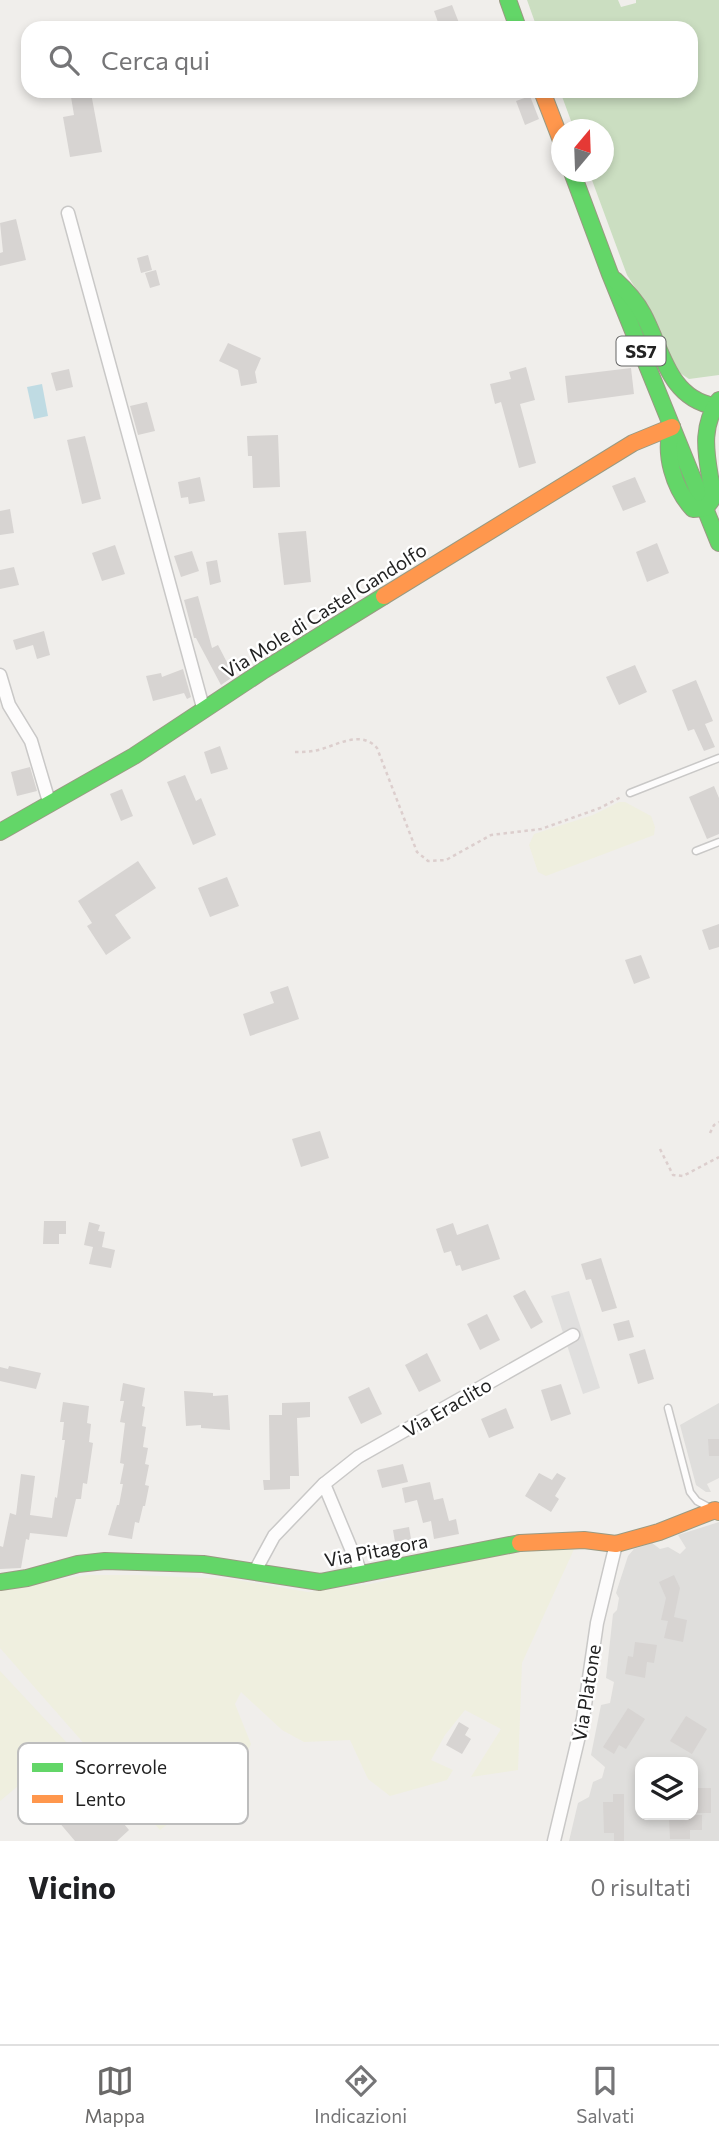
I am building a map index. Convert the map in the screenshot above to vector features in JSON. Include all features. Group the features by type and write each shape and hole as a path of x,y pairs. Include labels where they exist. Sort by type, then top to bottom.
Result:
{"street":[{"path":"508,0 516,21"},
{"path":"545,98 553,119"},
{"name":"SS7","path":"576,182 719,543"},
{"path":"68,213 204,711"},
{"path":"610,274 643,312 681,390 697,404 716,403 705,428 704,439 713,497 705,508"},
{"name":"Via Mole di Castel Gandolfo","path":"0,832 50,805 204,711 264,670 633,443 672,427"},
{"path":"0,675 9,705 31,741 50,805"},
{"name":"Via Eraclito","path":"255,1571 274,1536 324,1484 358,1457 573,1335"},
{"path":"324,1484 362,1575"},
{"name":"Via Pitagora","path":"0,1582 36,1577 87,1562 201,1565 311,1581 362,1575 522,1543 584,1540 616,1544 659,1532 718,1509"},
{"name":"Via Platone","path":"554,1841 583,1719 597,1623 616,1544"}],"lane":[{"path":"630,793 719,758"},
{"path":"696,851 719,842"},
{"path":"668,1408 690,1492 697,1500 718,1509"}],"path":[{"path":"295,752 313,751 358,738 372,742 377,748 417,852 422,858 435,862 446,860 491,835 541,829 600,808 630,793"},
{"path":"710,1133 719,1122"},
{"path":"660,1149 673,1175 683,1176 719,1157"}],"shaded area":[{"path":"569,1291 600,1388 583,1394 551,1296"},
{"path":"719,1403 719,1478 707,1484 711,1492 706,1492 696,1485 680,1425"},
{"path":"719,1522 719,1841 569,1841 578,1803 589,1797 593,1782 602,1778 605,1767 591,1755 601,1705 610,1703 614,1682 606,1678 613,1614 617,1610 619,1598 616,1593 628,1556 634,1549 652,1543 660,1549 668,1547 680,1554 686,1548 678,1535"}],"green space":[{"path":"527,0 618,0 621,7 636,3 636,0 719,0 719,375 689,379 677,371 654,317 627,275 593,182 614,182 614,119 570,119 563,98 698,98 698,21 534,21"},
{"path":"619,802 625,802 651,816 655,827 654,835 546,876 538,872 529,845 534,834 593,815"},
{"path":"548,1544 576,1545 522,1663 518,1770 471,1777 501,1729 465,1710 445,1735 431,1760 453,1770 447,1780 390,1796 368,1779 350,1740 304,1742 282,1730 241,1692 235,1704 251,1744 248,1750 248,1743 84,1743 0,1648 0,1589 87,1575 231,1579 308,1592 370,1584"},
{"path":"0,1671 67,1743 18,1743 18,1786 0,1801"},
{"path":"155,1824 168,1824 160,1830"}],"water":[{"path":"42,384 48,416 34,419 27,387"}],"building":[{"path":"452,5 458,21 438,21 434,11"},
{"path":"71,98 92,98 102,152 70,157 63,117 74,115"},
{"path":"531,98 539,119 525,125 516,101"},
{"path":"16,219 26,260 0,266 0,253 3,252 0,223"},
{"path":"148,255 152,270 141,273 137,258"},
{"path":"156,270 160,285 150,288 145,273"},
{"path":"228,343 261,358 255,372 257,383 241,386 238,370 219,361"},
{"path":"526,367 535,400 520,404 536,463 519,468 501,402 495,404 490,384 511,379 509,372"},
{"path":"631,368 634,394 568,403 565,376"},
{"path":"69,369 73,387 56,391 51,373"},
{"path":"147,402 155,431 138,435 130,406"},
{"path":"278,435 280,487 253,488 252,456 248,456 247,436"},
{"path":"85,436 101,499 82,504 67,440"},
{"path":"200,477 205,501 189,504 188,497 181,498 178,482"},
{"path":"635,477 646,502 623,511 612,486"},
{"path":"10,509 14,533 0,535 0,511"},
{"path":"306,531 311,582 284,585 278,533"},
{"path":"657,543 669,573 647,582 636,552"},
{"path":"115,545 125,574 102,581 92,553"},
{"path":"192,551 199,571 181,577 174,556"},
{"path":"217,560 221,582 210,585 206,562"},
{"path":"14,567 19,585 0,589 0,570"},
{"path":"198,596 212,648 218,645 234,676 221,685 194,638 184,600"},
{"path":"44,631 50,655 37,659 33,645 16,650 13,640"},
{"path":"635,665 647,692 619,705 606,677"},
{"path":"183,669 191,697 187,699 184,693 153,701 146,676 161,673 162,677"},
{"path":"696,680 713,721 705,724 715,747 704,751 694,729 688,731 672,690"},
{"path":"220,746 228,769 211,774 204,752"},
{"path":"30,767 37,791 17,796 11,772"},
{"path":"185,775 196,801 201,798 216,835 193,845 167,782"},
{"path":"714,786 719,798 719,834 707,839 689,797"},
{"path":"122,789 133,816 121,821 110,794"},
{"path":"138,861 156,888 115,915 131,938 106,955 87,926 92,923 78,901"},
{"path":"227,877 239,906 210,917 198,888"},
{"path":"719,924 719,947 709,950 702,930"},
{"path":"641,955 650,978 634,984 625,960"},
{"path":"288,986 299,1019 250,1036 243,1014 274,1003 270,992"},
{"path":"320,1131 329,1158 301,1167 292,1139"},
{"path":"44,1221 66,1221 66,1234 59,1234 59,1244 43,1244"},
{"path":"89,1222 100,1225 98,1231 105,1232 102,1247 115,1250 111,1268 89,1264 93,1247 84,1245"},
{"path":"453,1223 457,1235 488,1224 500,1259 462,1271 460,1265 456,1266 451,1251 444,1253 436,1229"},
{"path":"601,1258 617,1308 602,1312 591,1279 586,1280 581,1264"},
{"path":"525,1290 543,1322 531,1329 513,1296"},
{"path":"487,1314 500,1340 480,1350 467,1324"},
{"path":"629,1320 634,1337 618,1341 613,1324"},
{"path":"645,1349 654,1379 638,1384 629,1354"},
{"path":"427,1353 441,1381 419,1392 405,1365"},
{"path":"9,1366 41,1373 36,1389 0,1381 0,1367 8,1369"},
{"path":"123,1383 145,1388 142,1426 146,1427 143,1447 148,1448 145,1464 149,1465 145,1485 149,1486 139,1523 135,1522 132,1539 108,1535 123,1484 120,1484 124,1464 120,1463 125,1423 120,1422 124,1401 120,1401"},
{"path":"561,1384 571,1414 551,1421 541,1390"},
{"path":"369,1387 382,1414 361,1424 348,1397"},
{"path":"184,1391 213,1393 213,1396 228,1395 230,1430 201,1428 201,1425 186,1426"},
{"path":"63,1402 89,1406 89,1442 93,1443 87,1484 83,1483 81,1499 76,1499 67,1537 30,1533 29,1540 26,1539 21,1568 0,1569 0,1546 3,1547 10,1513 16,1515 21,1474 35,1476 30,1515 52,1518 65,1440 62,1440 64,1422 60,1422"},
{"path":"310,1402 310,1417 297,1418 299,1476 290,1476 290,1489 264,1490 263,1480 270,1480 269,1415 282,1415 282,1403"},
{"path":"506,1408 514,1428 489,1438 481,1419"},
{"path":"708,1439 719,1439 719,1456 709,1456"},
{"path":"403,1464 408,1482 382,1488 377,1470"},
{"path":"539,1473 552,1480 557,1473 566,1478 555,1496 559,1499 551,1512 525,1496"},
{"path":"430,1482 434,1500 443,1498 449,1521 456,1519 459,1534 434,1539 431,1521 423,1523 417,1500 405,1503 402,1488"},
{"path":"409,1527 412,1545 396,1548 393,1530"},
{"path":"674,1575 680,1588 674,1617 687,1620 683,1642 664,1638 668,1621 661,1620 666,1598 659,1582"},
{"path":"635,1642 657,1645 654,1663 647,1662 645,1678 625,1674 628,1656 633,1657"},
{"path":"628,1708 645,1719 626,1749 619,1745 614,1754 603,1747"},
{"path":"686,1716 707,1729 692,1754 670,1741"},
{"path":"459,1722 469,1728 465,1735 471,1739 462,1754 446,1745"},
{"path":"698,1788 711,1788 711,1813 698,1813"},
{"path":"613,1794 624,1794 624,1841 614,1841 614,1833 604,1833 603,1802 613,1802"},
{"path":"698,1815 702,1815 702,1830 690,1830 690,1839 670,1839 669,1820 698,1820"},
{"path":"61,1824 124,1824 129,1830 117,1841 75,1841"}],"traffic: fast":[{"path":"508,0 516,21"},
{"path":"576,182 719,543"},
{"path":"615,280 640,309 676,383 699,401 714,406"},
{"path":"672,427 670,459 680,491 693,509 705,508 713,494 707,456 707,428 719,400"},
{"path":"0,832 134,756 264,670 384,596"},
{"path":"0,1582 27,1578 78,1564 105,1561 203,1564 320,1582 520,1543"}],"traffic: slow":[{"path":"545,98 553,119"},
{"path":"384,596 633,443 672,427"},
{"path":"520,1543 584,1540 616,1544 659,1532 715,1510 719,1512"}]}
